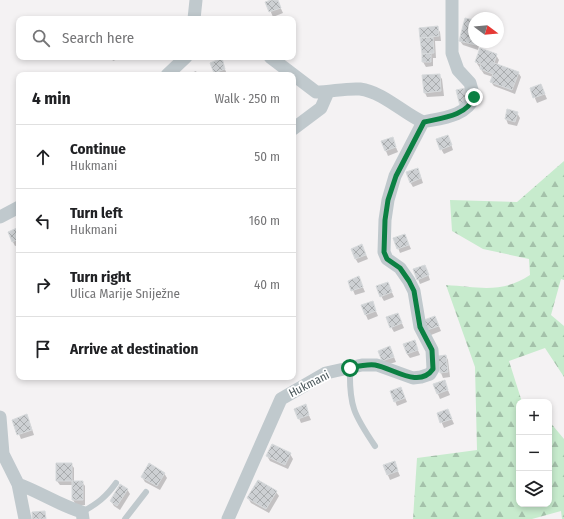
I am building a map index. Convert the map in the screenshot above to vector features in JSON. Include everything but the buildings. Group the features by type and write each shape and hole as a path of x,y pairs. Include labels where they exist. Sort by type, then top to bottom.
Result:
{"street":[{"path":"194,16 196,0"},
{"path":"296,77 316,92 360,89 374,93 424,122 461,112 472,103 474,97 470,83 458,70 452,52 452,0"},
{"path":"170,72 183,60"},
{"path":"274,60 289,72"},
{"path":"296,127 320,108 328,92"},
{"name":"Hukmani","path":"228,519 281,399 326,373 370,364 377,365 413,378 430,374 433,369 432,350 420,327 414,291 404,275 387,259 384,252 385,220 388,200 396,176 424,122"},
{"path":"0,217 16,209"},
{"path":"0,417 1,454 18,484 25,519"},
{"path":"18,484 33,489 82,516"}],"lane":[{"path":"350,368 351,404 355,415 375,446"},
{"path":"82,516 106,496 116,483"},
{"path":"125,519 146,492"}],"green space":[{"path":"564,161 564,280 561,279 551,315 564,326 564,377 545,348 509,361 521,399 516,399 516,507 552,507 552,425 564,439 564,519 562,519 561,511 532,519 413,519 417,458 477,450 475,367 446,285 479,288 499,287 509,285 530,275 529,259 483,249 452,231 450,200 517,202"}],"route":[{"path":"350,368 370,364 377,365 413,378 430,374 433,369 432,350 420,327 414,291 400,268 391,263 387,259 384,252 385,220 388,200 408,148 424,122 461,112 472,103 474,97"}]}
